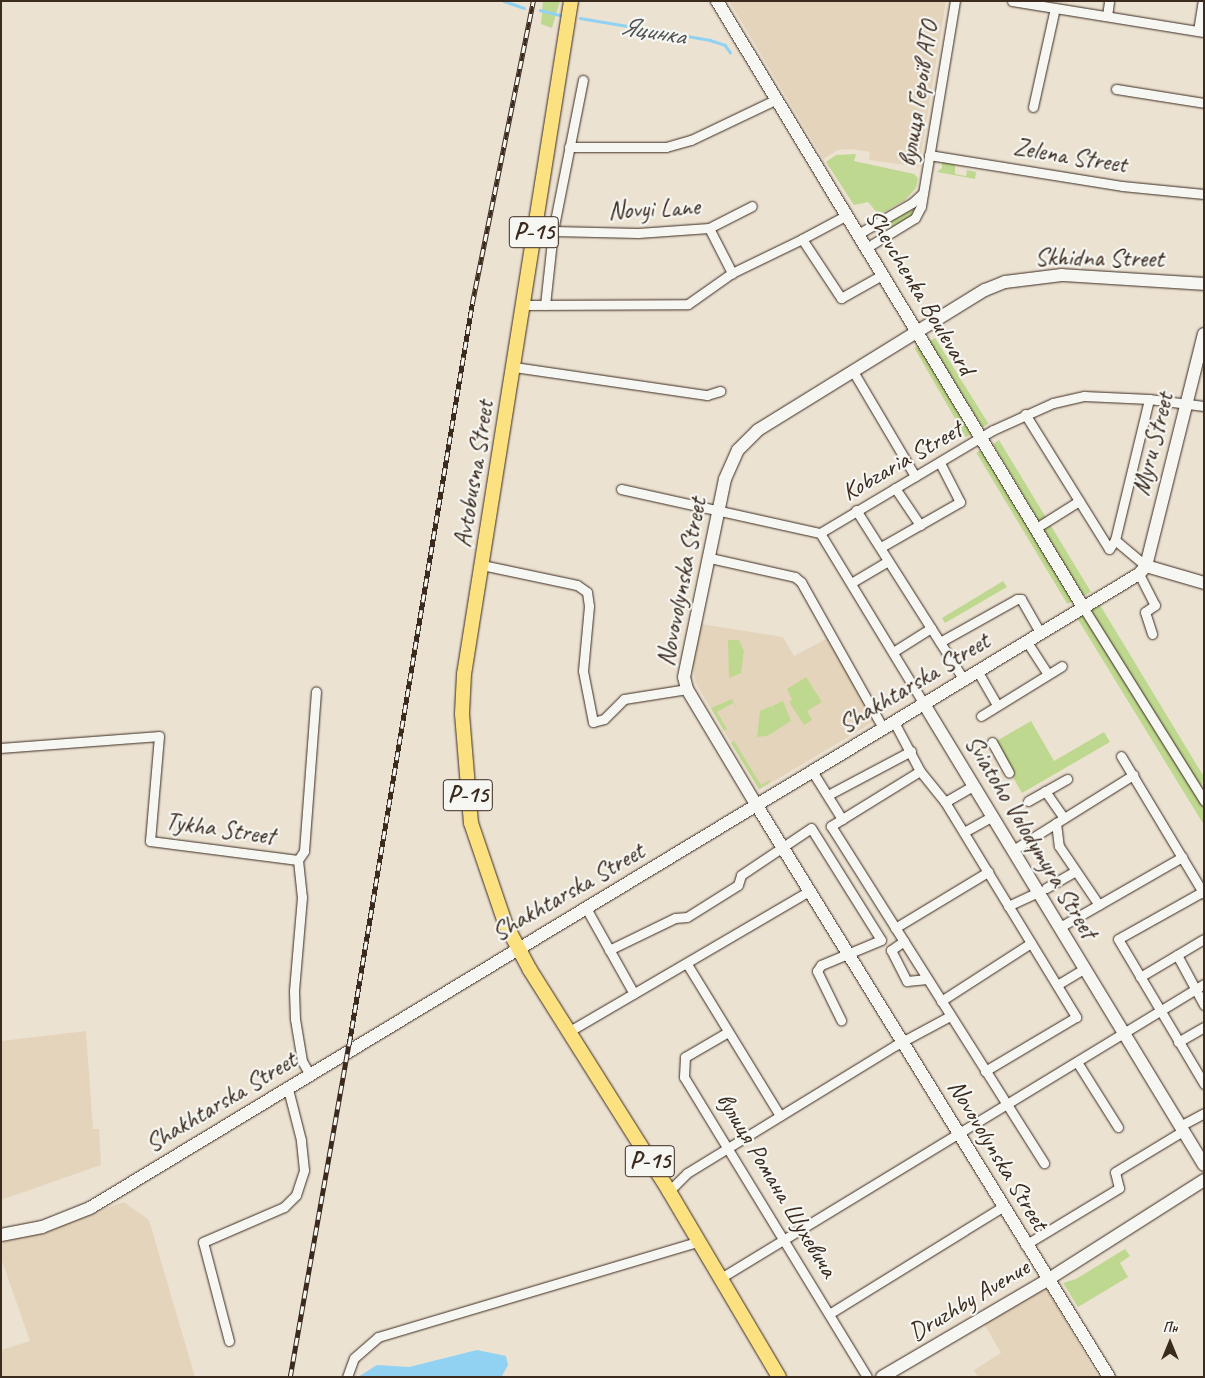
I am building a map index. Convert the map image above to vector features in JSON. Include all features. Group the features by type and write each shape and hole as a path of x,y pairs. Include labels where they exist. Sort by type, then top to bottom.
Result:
{"main road":[{"name":"Avtobusna Street","path":"517,947 485,870 471,823 465,774 464,674 571,1"},
{"name":"Р-15","path":"517,947 568,1032 669,1191 697,1242 779,1377"}],"street":[{"name":"Shevchenka Boulevard","path":"717,1 777,99 844,216 858,234 1083,607"},
{"name":"вулиця Героїв АТО","path":"866,248 915,218 923,193 955,1"},
{"path":"1012,1 1201,31 1203,1"},
{"path":"1107,16 1109,1"},
{"path":"1033,107 1055,8"},
{"path":"545,306 553,231 583,80"},
{"path":"1116,89 1204,104"},
{"path":"569,147 666,147 691,140 777,99"},
{"name":"Zelena Street","path":"929,155 1122,186 1204,194"},
{"name":"вулиця Героїв АТО","path":"858,234 912,203 923,193"},
{"name":"Novyi Lane","path":"553,231 638,233 709,228 752,206"},
{"path":"524,305 688,304 732,273 844,216"},
{"path":"709,228 732,273"},
{"path":"802,238 841,298 882,276"},
{"name":"Skhidna Street","path":"918,333 985,290 1006,282 1062,275 1204,284"},
{"name":"Novovolynska Street","path":"918,333 758,430 738,450 724,479 710,558 685,660 684,677 688,689 757,806 904,1040 1025,1245 1049,1279 1109,1377"},
{"name":"Myru Street","path":"1143,570 1204,334"},
{"path":"514,367 707,394 720,392"},
{"path":"854,373 915,476"},
{"name":"Kobzaria Street","path":"820,533 981,437 1025,414 1084,396 1149,399 1204,406"},
{"path":"1025,414 1109,549 1115,540 1149,399"},
{"path":"881,547 960,502 940,463"},
{"path":"895,488 920,525"},
{"path":"621,489 820,533"},
{"path":"1036,528 1079,501"},
{"path":"856,510 964,680"},
{"name":"Sviatoho Volodymyra Street","path":"820,533 1013,850 1042,890 1060,927 1204,1165"},
{"path":"1115,540 1143,570 1155,606 1145,612 1152,634"},
{"path":"710,558 795,577 801,582 888,725 912,751 920,771 945,802 964,832 1076,1017 985,1071"},
{"path":"852,584 888,562"},
{"path":"482,565 577,585 587,592 589,606 584,671 593,722 604,719 624,699 688,689"},
{"path":"1143,570 1204,583"},
{"name":"Shakhtarska Street","path":"1,1235 42,1227 90,1208 517,947 757,806 1143,570"},
{"path":"940,642 1017,599 1021,599 1041,634"},
{"path":"1083,607 1202,796"},
{"path":"893,652 931,628"},
{"path":"1027,642 1048,674"},
{"path":"981,716 997,704 1062,666"},
{"path":"978,672 997,704"},
{"path":"298,860 304,851 316,691"},
{"name":"Tykha Street","path":"1,748 159,736 150,841 298,860 302,897 294,990 295,1019 302,1061 310,1075"},
{"path":"992,742 1009,773"},
{"path":"828,795 912,751"},
{"path":"1121,756 1203,893 1118,938 1159,1012 1204,1084"},
{"path":"812,771 842,819"},
{"path":"920,771 831,826 1044,1163"},
{"path":"1013,850 1133,776"},
{"path":"1028,802 1067,778"},
{"path":"945,802 974,784"},
{"path":"1045,791 1060,821 1060,846 1100,905"},
{"path":"964,832 993,816"},
{"path":"610,950 675,918 687,917 738,885 740,874 811,828 881,940 851,955 821,965 816,971 841,1020"},
{"path":"1060,927 1182,857"},
{"path":"1008,906 1076,871"},
{"path":"895,928 988,872"},
{"path":"568,1032 809,891"},
{"path":"586,908 634,994"},
{"path":"1140,977 1204,939"},
{"path":"904,941 891,950 907,981 927,979"},
{"path":"941,1001 1031,942"},
{"path":"1177,955 1204,1005"},
{"path":"687,964 780,1116"},
{"path":"1057,985 1085,968"},
{"path":"719,1279 1204,984"},
{"path":"669,1191 687,1173 904,1040 950,1016"},
{"path":"1178,1042 1204,1027"},
{"name":"вулиця Романа Шухевича","path":"728,1032 685,1057 684,1077 867,1377"},
{"path":"1077,1062 1118,1127"},
{"path":"229,1341 202,1242 284,1207 296,1195 304,1170 301,1140 288,1088"},
{"path":"1025,1245 1119,1188 1115,1172 1204,1113"},
{"name":"Druzhby Avenue","path":"882,1377 1049,1279 1204,1180"},
{"path":"829,1314 1002,1207"},
{"path":"347,1377 354,1358 378,1337 697,1242"}],"shaded area":[{"path":"729,1 946,1 919,167 869,160 870,152 851,149 838,150 823,159"},
{"path":"701,624 783,637 794,656 828,638 875,721 759,790 695,682 692,658"},
{"path":"86,1031 93,1129 99,1129 101,1165 1,1200 1,1041"},
{"path":"124,1202 149,1220 195,1377 1,1377 1,1350 30,1341 1,1258 1,1243"},
{"path":"1046,1287 1098,1377 978,1377 974,1370 1001,1353 984,1324"}],"green space":[{"path":"543,1 560,1 552,28 541,24"},
{"path":"856,154 854,161 914,174 918,178 916,188 905,200 879,215 868,202 854,205 826,162 836,155"},
{"path":"942,162 955,163 955,174 966,176 967,170 976,172 975,179 937,172 942,168"},
{"path":"913,209 915,215 890,231 886,223"},
{"path":"935,338 989,424 983,427 929,342"},
{"path":"923,343 974,432 966,437 914,348"},
{"path":"999,440 1091,592 1083,596 993,444"},
{"path":"984,448 1075,600 1067,604 976,453"},
{"path":"1003,581 1007,587 945,623 942,618"},
{"path":"1100,605 1204,777 1201,787 1089,611"},
{"path":"1085,613 1204,805 1204,825 1077,618"},
{"path":"728,640 739,640 744,651 741,673 729,678"},
{"path":"806,677 822,702 807,711 812,720 804,725 789,702 792,700 787,689"},
{"path":"732,699 739,714 733,703 717,712 727,729 724,731 711,708"},
{"path":"783,701 791,721 767,736 757,737 760,711 771,706 775,713 772,706"},
{"path":"1031,721 1054,761 1104,732 1110,742 1022,793 993,743"},
{"path":"734,741 761,785 770,780 770,782 759,789 731,743"},
{"path":"1125,1249 1130,1256 1120,1263 1128,1277 1078,1307 1063,1283 1076,1279"}],"water":[{"path":"477,1350 506,1356 508,1365 502,1376 358,1377 377,1365 409,1367"}],"waterway":[{"path":"504,1 524,8"},
{"name":"Яцинка","path":"540,10 560,15"},
{"name":"Яцинка","path":"580,18 710,40 725,45 730,52"}],"railway":[{"path":"290,1377 349,1044 472,304 533,1"}]}
